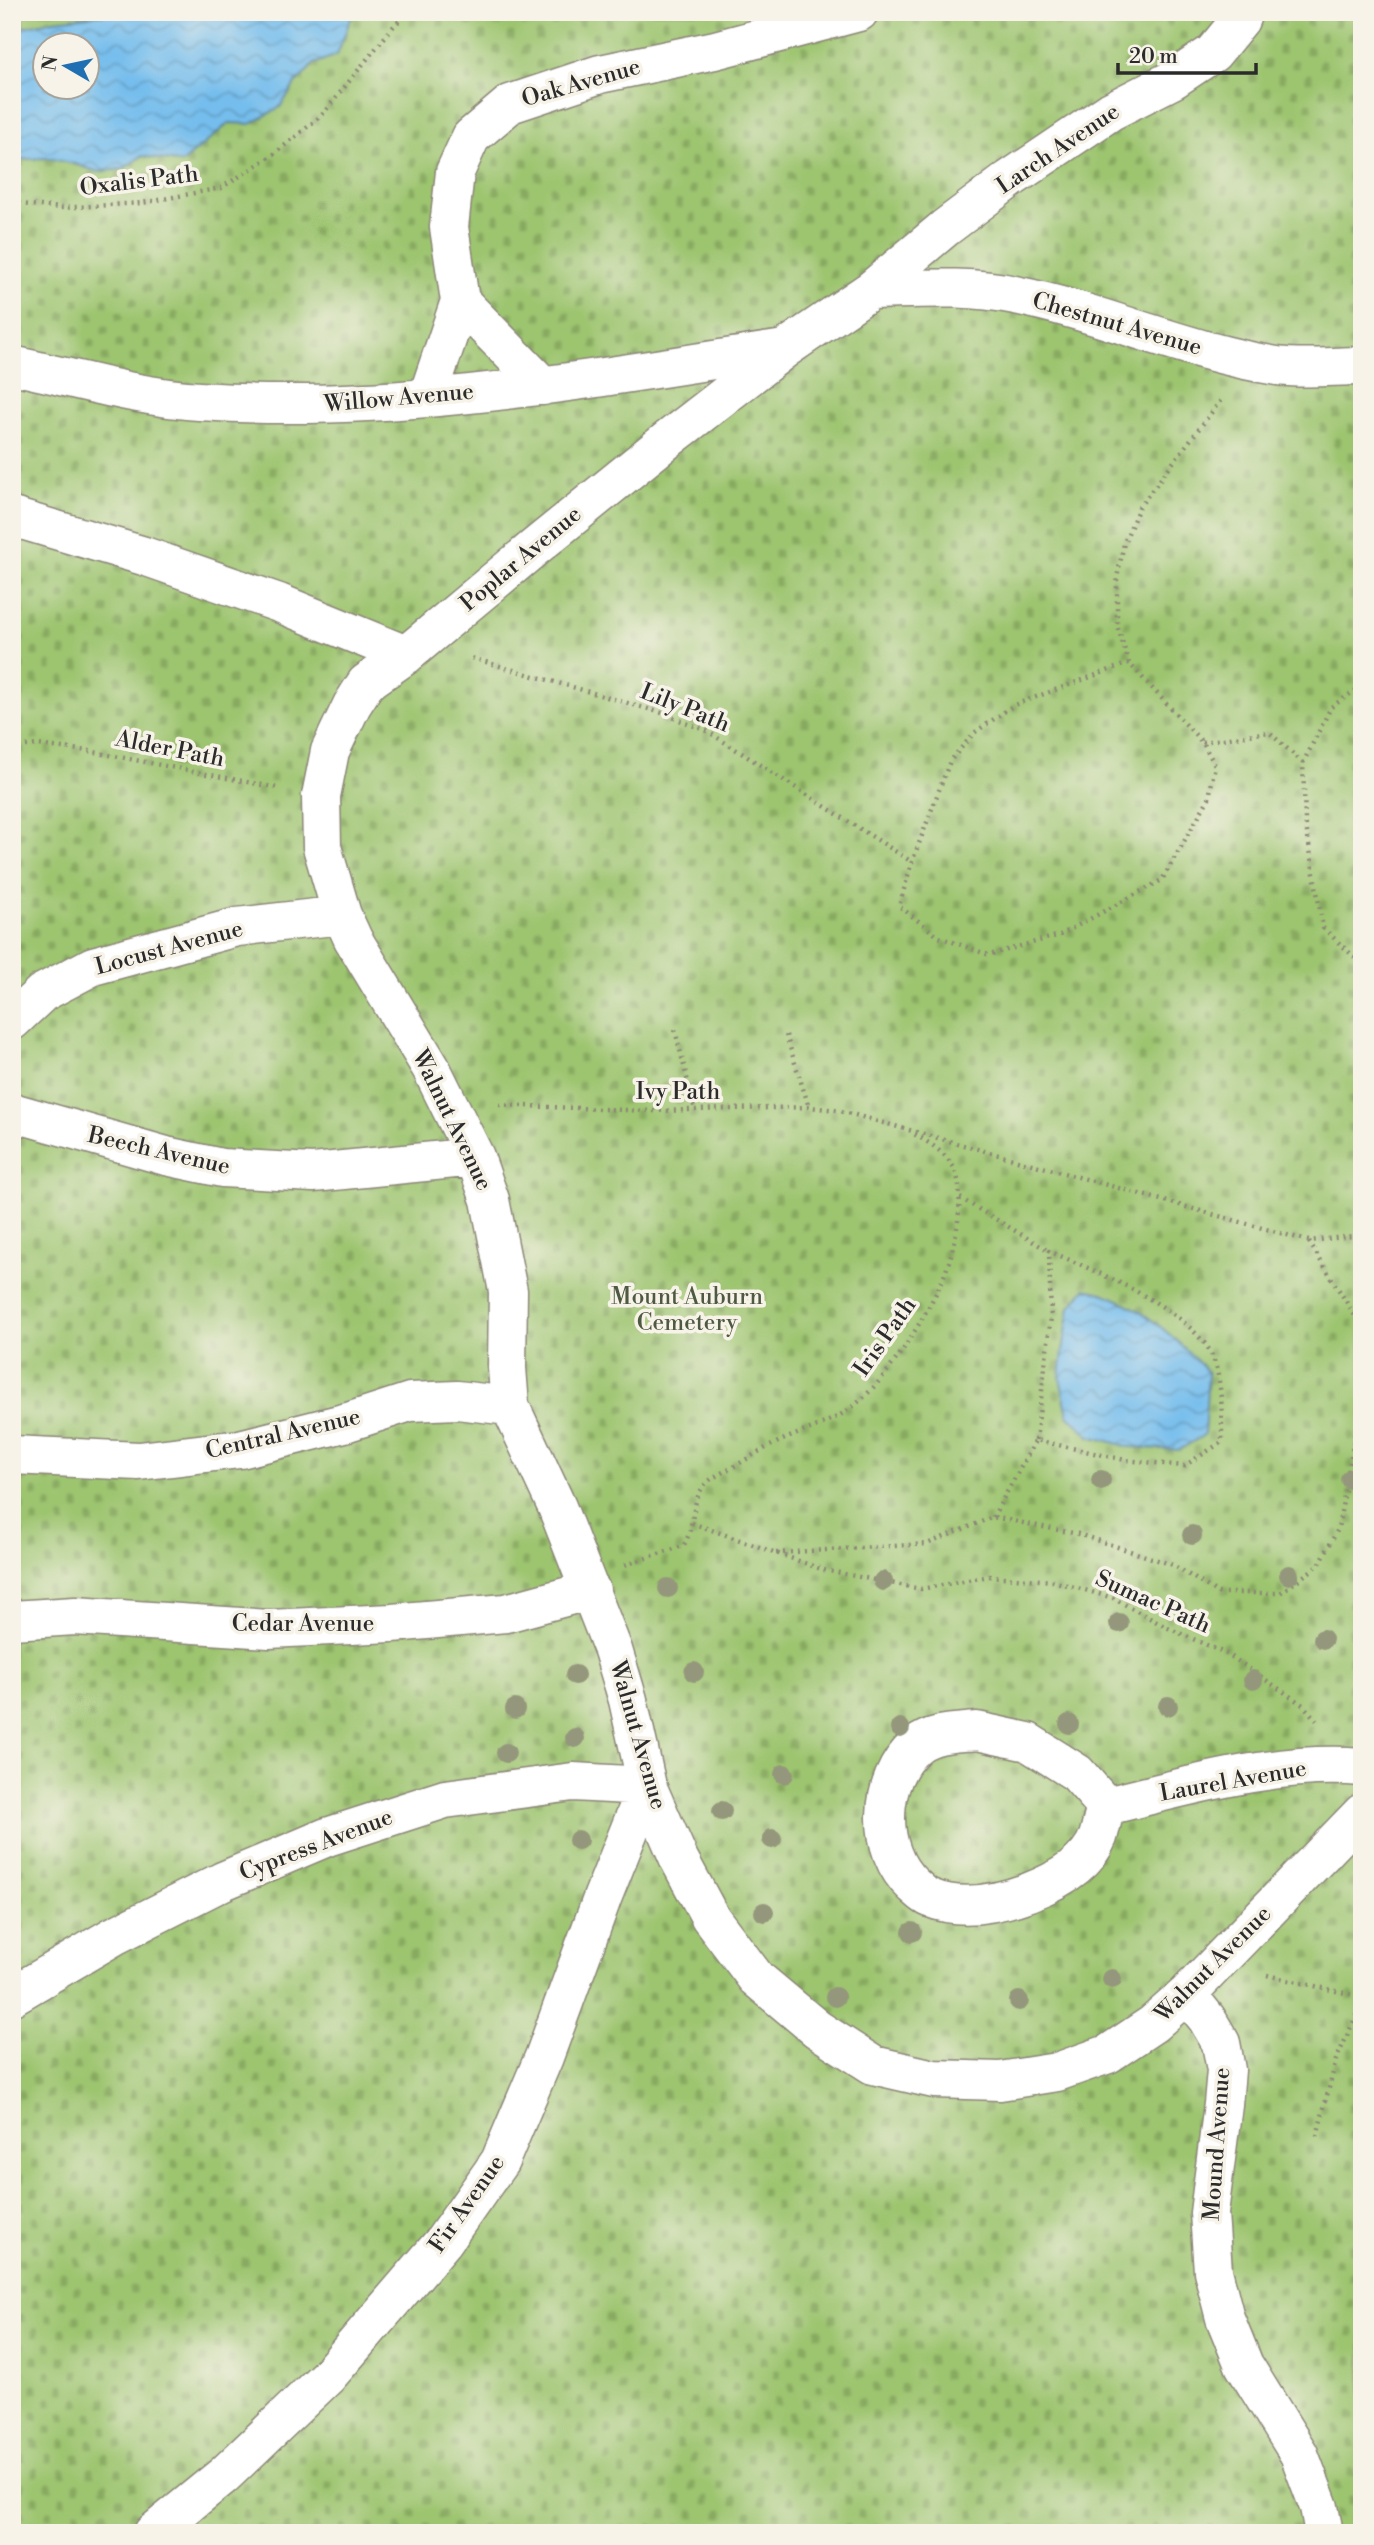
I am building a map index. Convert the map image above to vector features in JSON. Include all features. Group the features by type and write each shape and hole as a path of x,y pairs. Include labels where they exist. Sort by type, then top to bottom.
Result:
{"lane":[{"name":"Oak Avenue","path":"460,301 449,227 455,172 471,137 510,104 600,74 715,50 859,12"},
{"name":"Larch Avenue","path":"871,290 945,228 1010,179 1111,111 1174,79 1213,53 1240,20 1243,12"},
{"name":"Chestnut Avenue","path":"871,290 953,288 1012,294 1062,305 1221,355 1250,361 1280,366 1362,366"},
{"name":"Poplar Avenue","path":"342,915 322,847 321,796 330,751 366,683 413,649 554,531 786,348 871,290"},
{"path":"428,396 460,301 543,386"},
{"name":"Willow Avenue","path":"12,365 113,387 196,401 294,406 370,403 543,386 786,348"},
{"path":"12,517 144,556 413,649"},
{"name":"Locust Avenue","path":"12,1021 43,993 93,966 237,927 342,915"},
{"name":"Walnut Avenue","path":"342,915 353,939 431,1068 475,1157 490,1200 508,1291 507,1367 510,1406 557,1507 613,1650 628,1700 647,1786 679,1859 710,1917 756,1978 817,2029 873,2065 934,2079 1000,2081 1057,2072 1108,2054 1153,2024 1217,1964 1362,1813"},
{"name":"Beech Avenue","path":"12,1112 153,1153 222,1168 313,1173 475,1157"},
{"name":"Central Avenue","path":"12,1455 139,1461 240,1449 348,1422 410,1402 457,1399 510,1406"},
{"name":"Cedar Avenue","path":"12,1620 75,1616 269,1629 392,1623 506,1614 588,1584"},
{"path":"977,1731 1028,1742 1077,1773 1106,1805 1097,1839 1077,1866 1043,1887 1001,1903 961,1904 928,1898 902,1874 889,1847 885,1814 894,1775 916,1746 942,1734 977,1731"},
{"name":"Laurel Avenue","path":"1106,1805 1287,1767 1360,1767"},
{"name":"Cypress Avenue","path":"12,1996 126,1930 223,1881 327,1837 445,1798 573,1782 647,1786"},
{"name":"Fir Avenue","path":"153,2533 225,2475 328,2376 443,2242 500,2161 544,2057 647,1786"},
{"name":"Mound Avenue","path":"1187,1994 1208,2019 1222,2043 1226,2070 1209,2213 1213,2271 1225,2318 1244,2365 1299,2454 1319,2507 1324,2533"}],"path":[{"name":"Oxalis Path","path":"12,203 60,208 142,203 220,188 273,155 323,116 393,27 408,12"},
{"path":"1129,663 1014,705 974,733 950,761 912,862 899,906 939,937 989,955 1060,935 1162,880 1209,798 1215,765 1202,742 1129,663 1117,625 1117,578 1124,543 1139,506 1250,361"},
{"name":"Lily Path","path":"413,649 662,713 707,731 912,862"},
{"path":"1362,686 1331,707 1303,764 1305,820 1323,928 1362,964"},
{"path":"1202,742 1269,732 1303,764"},
{"name":"Alder Path","path":"12,747 37,745 89,751 321,796"},
{"path":"675,1030 695,1110"},
{"path":"786,1035 809,1107"},
{"name":"Ivy Path","path":"449,1104 653,1111 809,1107 837,1110 905,1130"},
{"path":"905,1130 1309,1241 1362,1235"},
{"name":"Iris Path","path":"692,1523 697,1498 713,1478 773,1444 845,1412 871,1389 907,1342 941,1283 952,1249 960,1198 957,1175 949,1160 929,1143 905,1130"},
{"path":"960,1198 1049,1251 1093,1270 1174,1313 1208,1349 1221,1388 1222,1442 1184,1466 1125,1460 1036,1440"},
{"path":"1309,1241 1362,1327"},
{"path":"993,1517 1036,1440 1051,1317 1049,1251"},
{"path":"776,1553 927,1544 993,1517 1079,1534 1173,1565 1218,1593 1280,1593 1319,1566 1338,1529 1362,1395"},
{"path":"588,1584 683,1546 688,1539 692,1523"},
{"name":"Sumac Path","path":"692,1523 824,1570 921,1589 989,1576 1053,1581 1113,1598 1166,1627 1229,1655 1303,1705 1360,1767"},
{"path":"1217,1964 1362,1997"},
{"path":"1317,2136 1336,2060 1362,2003"}],"green space":[{"name":"Mount Auburn Cemetery","path":"12,12 1362,12 1362,2533 12,2533"}],"water":[{"path":"124,12 355,12 337,55 314,64 296,83 280,107 251,124 229,123 182,163 142,156 123,169 98,172 48,158 12,160 12,30 53,20"},
{"path":"1085,1289 1118,1299 1149,1318 1177,1341 1208,1373 1204,1435 1179,1450 1130,1447 1090,1436 1068,1415 1060,1378 1063,1351 1070,1307"}]}
